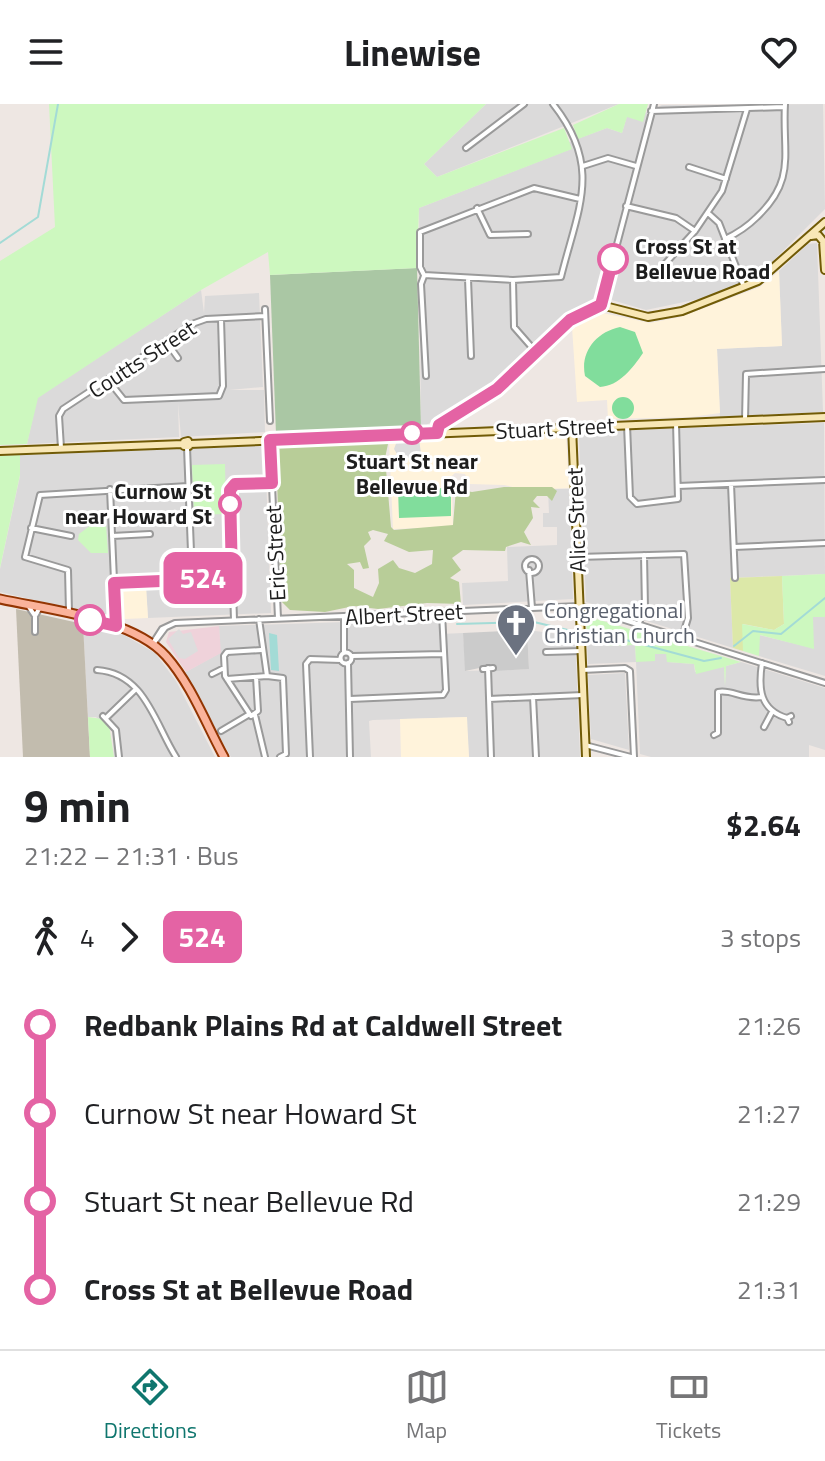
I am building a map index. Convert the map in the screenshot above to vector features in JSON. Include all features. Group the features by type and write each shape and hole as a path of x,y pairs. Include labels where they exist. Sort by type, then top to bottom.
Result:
{"main road":[{"path":"0,599 136,629 165,655 187,688 224,757"}],"street":[{"path":"466,148 524,104"},
{"path":"424,275 468,279 503,277 513,280 561,277 581,199 583,166 567,122 553,104"},
{"path":"601,305 654,104"},
{"path":"651,111 784,105 785,170 779,194 745,229 725,239"},
{"path":"663,266 708,213 726,179 747,109"},
{"path":"583,166 608,158 636,166"},
{"path":"689,167 726,179"},
{"path":"426,376 420,232 534,188 581,199"},
{"path":"626,206 676,218 695,231"},
{"path":"477,208 490,235 528,234"},
{"path":"708,213 719,223 744,287"},
{"path":"437,433 439,425 497,389 570,320 601,305 654,317 682,311 761,279 825,222"},
{"path":"810,236 818,235 823,241 825,270"},
{"path":"468,279 471,356"},
{"path":"513,280 514,327 535,351"},
{"path":"265,309 270,421"},
{"name":"Coutts Street","path":"61,448 61,413 166,341 198,321 265,316"},
{"path":"108,380 120,396 131,401 219,396 223,386 221,319"},
{"path":"166,341 178,358"},
{"path":"745,420 746,374 825,369"},
{"name":"Stuart Street","path":"0,451 825,417"},
{"path":"627,425 632,502 676,502 676,423"},
{"name":"Alice Street","path":"572,427 586,757"},
{"name":"Eric Street","path":"270,440 278,618"},
{"path":"187,445 192,578"},
{"path":"678,486 825,480"},
{"path":"234,620 231,486 272,483"},
{"path":"731,484 735,578"},
{"path":"68,615 68,570 25,557 38,499 44,492 188,486"},
{"path":"110,489 116,626"},
{"path":"31,528 71,536"},
{"path":"112,536 150,534"},
{"path":"734,547 825,543"},
{"path":"578,557 679,553 687,559 688,618 682,638"},
{"path":"639,624 645,608 644,555"},
{"path":"524,561 539,562 539,572 529,570 522,566 524,561"},
{"path":"529,570 532,608"},
{"path":"114,583 232,578"},
{"path":"27,605 35,616 35,632"},
{"name":"Albert Street","path":"154,642 165,628 175,623 580,606 825,683"},
{"path":"35,616 41,608"},
{"path":"350,699 443,695 446,690 442,613"},
{"path":"344,617 350,699 350,757"},
{"path":"259,619 267,676"},
{"path":"248,715 227,679 224,668 227,652 261,650"},
{"path":"546,652 582,651"},
{"path":"310,757 306,664 310,659 443,654"},
{"path":"762,663 762,697 772,712 789,719"},
{"path":"212,674 224,668"},
{"path":"488,668 491,757"},
{"path":"582,670 625,668 630,671 632,757 585,745"},
{"path":"97,670 119,676 136,689 156,714 176,757"},
{"path":"256,677 258,711 255,715 265,757"},
{"path":"227,679 283,678 286,754 280,757"},
{"path":"119,757 118,736 105,716 136,689"},
{"path":"718,734 718,692 730,691 742,698 762,697"},
{"path":"489,699 583,695"},
{"path":"533,697 536,757"},
{"path":"767,727 772,712"},
{"path":"221,731 248,715 255,715"}],"shaded area":[{"path":"486,104 619,104 437,177 424,164"},
{"path":"823,104 825,209 759,275 713,296 646,310 598,296 548,331 492,388 421,428 419,208 571,149 569,142 607,128 622,133 627,116 642,121 645,113 662,105"},
{"path":"817,243 823,412 720,417 717,349 782,346 779,271 808,244"},
{"path":"779,271 782,346 717,349 720,413 691,417 608,419 607,400 577,402 572,327 577,322 598,312 650,323 680,317 760,287"},
{"path":"201,290 204,313 205,296 259,293 263,387 229,390 264,390 265,432 181,437 178,403 179,437 27,444 37,398"},
{"path":"824,423 825,574 730,578 733,648 586,602 581,432"},
{"path":"566,433 569,488 526,490 504,485 470,484 465,474 455,473 443,484 452,486 453,527 393,529 389,440"},
{"path":"419,439 421,453 432,458 391,458 397,454 394,449 397,441"},
{"path":"265,446 271,613 148,618 145,576 109,578 108,617 0,592 0,569 20,476 20,455"},
{"path":"548,489 569,489 573,599 463,605 462,583 508,581 507,547 557,545 557,527 543,527 543,513 549,513"},
{"path":"146,585 148,618 125,619 121,615 120,587"},
{"path":"16,609 83,624 90,757 23,757"},
{"path":"813,616 825,617 825,676 759,656 759,635 813,648"},
{"path":"438,619 441,634 463,633 466,671 529,669 527,630 575,636 580,757 469,757 466,717 369,721 371,757 231,757 184,673 220,653 219,626"},
{"path":"83,624 124,635 155,653 176,681 215,757 114,757 112,731 96,717 88,717"},
{"path":"219,626 221,653 186,672 166,642 169,632"},
{"path":"179,629 183,634 191,632 198,651 185,659 179,658 168,639"},
{"path":"527,630 529,669 495,671 494,665 465,671 463,633"},
{"path":"608,640 608,646 635,645 636,661 655,661 655,654 667,654 668,662 694,664 695,672 724,667 725,686 726,666 741,662 825,688 825,750 809,745 809,757 651,757 640,754 636,662 588,664 587,641"},
{"path":"625,673 629,750 591,739 588,675"},
{"path":"467,717 469,757 401,757 400,719"}],"green space":[{"path":"49,104 486,104 424,164 437,177 564,128 572,149 419,208 417,268 270,275 268,252 201,290 38,398 27,444 0,445 0,261 55,227"},
{"path":"619,104 648,104 643,122 627,117 622,133 607,128 578,139 573,125"},
{"path":"417,268 421,428 276,434 270,275"},
{"path":"620,327 635,332 643,353 619,380 600,387 585,376 585,359 597,338"},
{"path":"623,397 631,400 634,408 631,416 623,419 615,416 612,408 615,400"},
{"path":"360,439 380,439 388,444 385,458 391,527 394,530 453,525 456,489 472,492 504,487 552,487 557,491 552,501 547,496 537,496 533,501 540,508 531,507 533,518 524,532 531,545 521,542 506,547 505,551 463,550 452,558 461,570 450,578 459,582 461,604 427,603 378,609 354,606 325,612 290,610 281,601 276,448 286,442 349,443","holes":["373,530 388,534 384,541 409,552 433,550 432,564 415,573 399,568 393,560 378,569 379,583 373,597 354,588 354,570 347,564 360,562 363,569 369,568 364,546 371,539 368,532"]},
{"path":"20,455 20,475 0,568 0,456"},
{"path":"225,464 226,514 194,515 192,465"},
{"path":"451,488 451,516 399,518 398,489"},
{"path":"91,525 106,525 108,553 91,553 78,540 79,534"},
{"path":"825,574 825,617 813,617 814,649 760,635 759,656 743,651 742,624 774,630 784,624 782,576"},
{"path":"782,576 784,624 774,630 743,624 743,651 733,648 730,578"},
{"path":"586,616 741,662 726,666 725,686 724,667 696,674 694,664 667,662 666,654 655,654 655,661 636,662 635,645 608,646 607,640 587,641"},
{"path":"88,717 102,719 109,725 114,757 90,757"}],"water":[{"path":"269,633 277,635 279,671 271,670"}],"waterway":[{"path":"0,243 38,217 58,104"},
{"path":"734,646 753,631 781,634 825,598"},
{"path":"457,624 534,622 572,631"},
{"path":"589,630 704,661 721,658"}],"bus line":[{"name":"524","path":"90,620 116,626 114,583 232,578 231,486 272,483 270,440 437,433 439,425 497,389 563,325 585,310 601,305 613,259"}],"place":[{"name":"Cross St at Bellevue Road","path":"613,259"},
{"name":"Stuart St near Bellevue Rd","path":"412,433"},
{"name":"Curnow St near Howard St","path":"230,504"},
{"name":"Congregational Christian Church","path":"516,657"}]}
